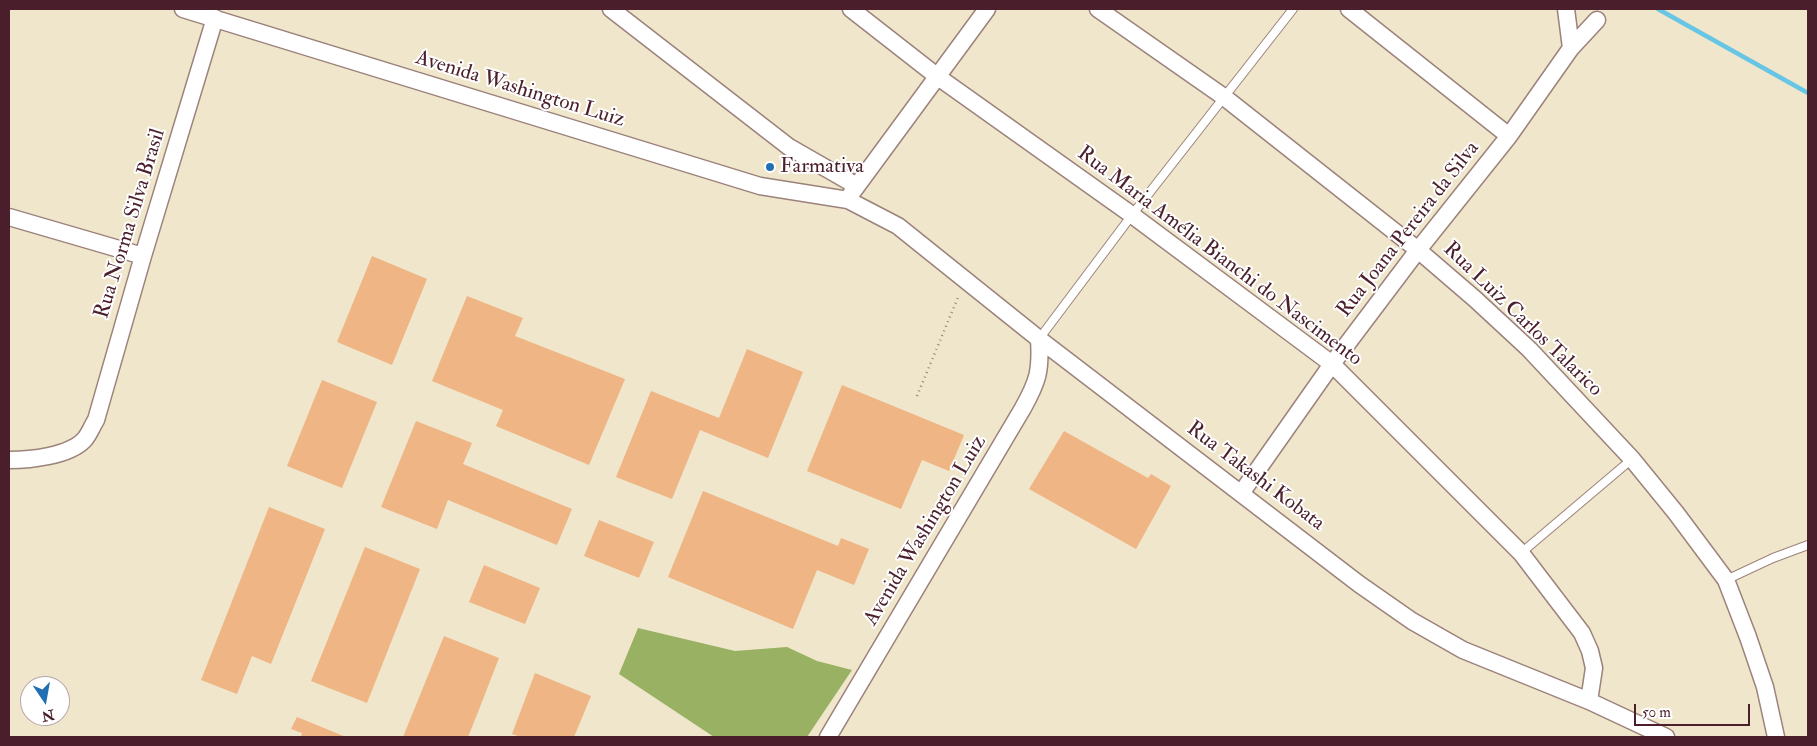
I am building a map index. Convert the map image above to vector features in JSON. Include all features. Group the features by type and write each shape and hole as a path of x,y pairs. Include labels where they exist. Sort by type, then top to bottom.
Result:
{"street":[{"name":"Avenida Washington Luiz","path":"183,9 756,185 848,200"},
{"path":"611,9 789,147 857,186"},
{"name":"Rua Maria Amélia Bianchi do Nascimento","path":"851,9 938,77 1132,214 1332,364 1521,553 1582,634 1590,651 1594,668 1589,701"},
{"path":"848,200 987,9"},
{"name":"Rua Luiz Carlos Talarico","path":"1098,9 1224,97 1418,250 1476,299 1529,349 1632,458 1726,580 1765,687 1776,737"},
{"path":"1349,9 1509,136"},
{"path":"1566,9 1571,48"},
{"name":"Rua Norma Silva Brasil","path":"9,460 69,450 85,440 96,420 215,18"},
{"name":"Rua Joana Pereira da Silva","path":"1242,492 1332,364 1418,250 1509,136 1571,48 1597,20"},
{"name":"Rua Takashi Kobata","path":"848,200 898,226 1039,339 1242,492 1359,584 1412,621 1463,650 1589,701 1666,737"},
{"path":"9,217 143,256"},
{"name":"Avenida Washington Luiz","path":"828,737 1035,386 1041,362 1039,339"}],"lane":[{"path":"1039,339 1132,214 1293,9"},
{"path":"1521,553 1632,458"},
{"path":"1726,580 1773,558 1808,545"}],"path":[{"path":"917,396 965,280"}],"green space":[{"path":"638,628 735,651 787,647 817,661 852,670 807,737 714,737 619,674"}],"building":[{"path":"372,256 427,279 392,365 337,342"},
{"path":"467,296 523,318 515,336 625,379 589,465 496,426 503,410 432,381"},
{"path":"747,349 803,372 768,458 700,430 672,499 616,477 651,391 719,418"},
{"path":"322,380 377,402 342,488 287,466"},
{"path":"842,385 964,435 949,471 922,460 901,509 807,471"},
{"path":"416,421 472,443 463,464 572,509 557,545 448,500 437,529 381,507"},
{"path":"1064,431 1148,478 1151,474 1171,486 1136,549 1029,489"},
{"path":"703,491 838,546 841,538 869,549 854,585 817,570 793,629 668,577"},
{"path":"269,507 325,529 271,664 252,656 237,694 201,680"},
{"path":"599,520 654,542 639,578 584,556"},
{"path":"365,547 420,569 367,703 311,681"},
{"path":"484,565 540,588 525,624 469,602"},
{"path":"444,636 499,658 468,737 403,737"},
{"path":"535,673 591,696 574,737 521,737 512,734"},
{"path":"297,717 346,737 301,737 302,733 291,729"}],"waterway":[{"path":"1658,9 1808,93"}],"place":[{"name":"Farmativa","path":"770,167"}]}
